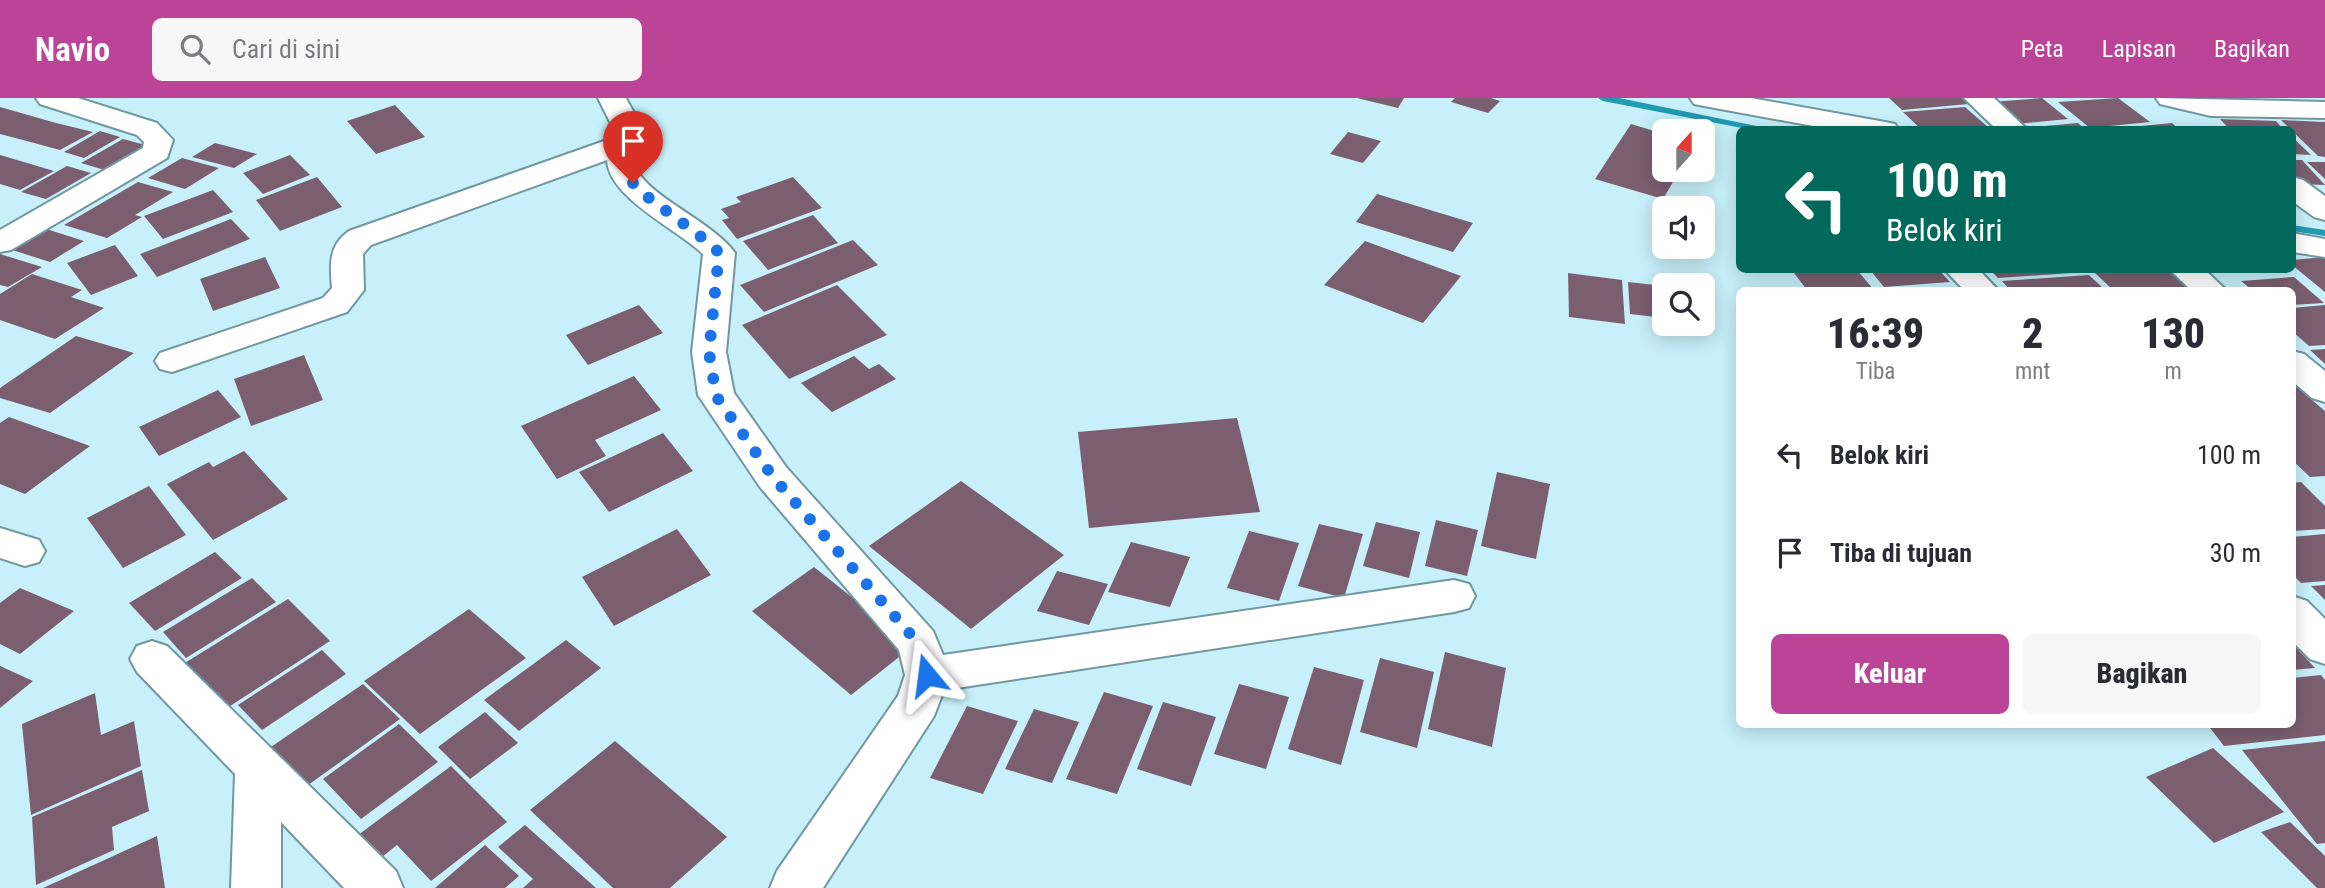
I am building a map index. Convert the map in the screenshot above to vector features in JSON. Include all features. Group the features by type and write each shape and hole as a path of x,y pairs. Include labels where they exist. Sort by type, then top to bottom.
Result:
{"street":[{"path":"0,243 14,223 157,152 159,139 148,129 50,98"},
{"path":"612,98 625,124 620,145 622,171 645,195 719,253 709,352 716,396 773,477 918,643 927,675 918,703 795,888"},
{"path":"1704,98 1847,126"},
{"path":"1807,98 1828,124"},
{"path":"1978,98 2010,126"},
{"path":"2178,101 2211,108 2325,110"},
{"path":"2178,101 2213,126"},
{"path":"172,361 335,305 348,290 346,250 359,238 620,145"},
{"path":"2296,189 2325,213"},
{"path":"2296,208 2325,213"},
{"path":"2296,243 2325,248"},
{"path":"1964,273 1979,287"},
{"path":"2190,273 2206,287"},
{"path":"2296,365 2325,390"},
{"path":"927,675 1454,596"},
{"path":"2296,617 2325,647"},
{"path":"152,659 378,888"},
{"path":"256,888 258,766"}],"building":[{"path":"1357,98 1404,98 1398,108"},
{"path":"1455,98 1491,98 1500,101 1488,113 1451,102"},
{"path":"1889,98 1974,98 1980,103 1902,110"},
{"path":"2042,98 2068,119 2017,124 1991,102"},
{"path":"2118,98 2150,122 2088,126 2058,102"},
{"path":"395,105 425,137 376,154 347,121"},
{"path":"0,107 93,132 60,150 0,134"},
{"path":"1965,107 1987,126 1918,126 1903,112"},
{"path":"2220,119 2276,121 2280,126 2226,126"},
{"path":"2281,120 2325,122 2325,157 2318,156 2296,135 2296,126 2287,126"},
{"path":"2078,123 2081,126 2045,126"},
{"path":"2172,123 2175,126 2141,126"},
{"path":"1631,124 1652,130 1652,182 1673,182 1665,196 1653,196 1595,179"},
{"path":"100,131 120,137 84,158 64,152"},
{"path":"1348,132 1381,141 1363,163 1330,154"},
{"path":"123,139 153,147 111,172 81,163"},
{"path":"2296,141 2311,155 2296,154"},
{"path":"215,143 257,154 234,168 192,157"},
{"path":"0,155 54,171 20,190 0,184"},
{"path":"290,155 310,175 263,194 243,173"},
{"path":"182,158 219,168 185,189 148,178"},
{"path":"2296,160 2302,160 2325,185 2296,184"},
{"path":"2307,162 2325,162 2325,179"},
{"path":"67,166 91,173 46,199 21,192"},
{"path":"317,177 342,207 280,231 256,200"},
{"path":"793,177 822,208 737,239 722,220 729,218 721,209 741,202 736,197"},
{"path":"138,182 173,192 135,215 142,217 107,238 64,225"},
{"path":"213,190 233,212 163,239 144,216"},
{"path":"1377,194 1473,223 1453,252 1356,222"},
{"path":"813,215 838,243 768,270 743,241"},
{"path":"231,219 250,239 157,277 140,254"},
{"path":"40,227 84,241 50,262 6,248"},
{"path":"853,240 878,265 764,312 740,285"},
{"path":"1365,241 1461,276 1423,323 1324,285"},
{"path":"115,245 138,276 91,295 67,263"},
{"path":"0,254 42,267 8,287 0,285"},
{"path":"265,257 280,288 213,311 200,279"},
{"path":"2325,257 2325,292 2296,268 2296,260"},
{"path":"1568,273 1622,280 1625,324 1569,317"},
{"path":"1794,273 1860,273 1871,287 1805,287"},
{"path":"1872,273 1942,273 1950,282 1884,287"},
{"path":"1993,273 2072,273 1998,278"},
{"path":"2095,273 2171,273 2188,287 2110,287"},
{"path":"32,274 82,290 71,297 104,308 55,339 0,320 0,294"},
{"path":"2089,275 2102,287 2007,287 2002,281"},
{"path":"2294,277 2324,303 2296,305 2296,287 2248,287 2241,281"},
{"path":"1628,282 1652,285 1652,317 1630,314"},
{"path":"837,285 887,335 789,379 742,325"},
{"path":"639,305 663,333 588,365 566,335"},
{"path":"2325,305 2325,345 2309,346 2296,335 2296,308"},
{"path":"76,336 134,353 50,413 0,398 0,388"},
{"path":"2325,349 2325,364 2310,350"},
{"path":"304,355 323,400 251,426 234,379"},
{"path":"854,356 869,369 879,364 896,379 832,412 801,383"},
{"path":"634,376 661,410 595,440 606,456 557,479 521,426"},
{"path":"2296,386 2325,411 2325,476 2310,477 2296,464"},
{"path":"218,390 241,417 159,456 139,427"},
{"path":"9,417 90,446 25,494 0,484 0,423"},
{"path":"1237,418 1260,512 1089,528 1078,432"},
{"path":"663,433 693,471 609,512 579,472"},
{"path":"244,451 288,499 213,540 167,484 209,462 213,467"},
{"path":"1497,472 1550,484 1536,559 1481,546"},
{"path":"961,481 1064,555 971,629 869,546"},
{"path":"2301,482 2325,506 2325,529 2296,531 2296,483"},
{"path":"149,486 186,535 123,568 87,518"},
{"path":"1436,520 1478,530 1467,576 1425,566"},
{"path":"1376,522 1420,532 1409,578 1363,566"},
{"path":"1319,524 1363,534 1344,598 1298,586"},
{"path":"677,529 711,575 614,626 582,577"},
{"path":"1249,531 1299,543 1279,601 1227,588"},
{"path":"2325,534 2325,581 2301,583 2296,578 2296,537"},
{"path":"1131,542 1190,557 1170,607 1108,592"},
{"path":"215,552 242,578 155,631 129,603"},
{"path":"814,567 913,646 851,695 752,611"},
{"path":"1057,571 1108,584 1089,625 1037,611"},
{"path":"252,578 276,602 186,658 163,632"},
{"path":"2325,585 2325,600 2311,586"},
{"path":"20,588 74,611 20,654 0,644 0,603"},
{"path":"288,599 330,641 227,708 211,689 196,698 172,671"},
{"path":"469,609 526,658 420,734 364,681"},
{"path":"566,640 601,668 519,731 484,700"},
{"path":"2296,647 2315,668 2296,670"},
{"path":"322,650 346,674 262,730 238,705"},
{"path":"1445,652 1506,668 1492,747 1428,729"},
{"path":"1380,658 1434,672 1417,748 1360,732"},
{"path":"0,666 33,681 0,708"},
{"path":"1314,667 1364,680 1341,765 1288,749"},
{"path":"2321,675 2325,680 2325,735 2224,746 2210,728 2296,728 2296,678"},
{"path":"363,684 400,719 304,788 268,749"},
{"path":"1239,684 1289,697 1266,769 1214,754"},
{"path":"1104,692 1153,706 1117,794 1066,779"},
{"path":"95,693 101,735 134,721 141,766 31,815 22,724"},
{"path":"1163,702 1216,717 1191,786 1137,769"},
{"path":"967,706 1018,721 983,794 930,778"},
{"path":"1034,709 1079,722 1052,783 1005,769"},
{"path":"485,712 518,743 470,779 438,747"},
{"path":"399,724 438,762 361,819 323,779"},
{"path":"615,741 727,837 670,888 613,888 530,810"},
{"path":"2325,741 2325,843 2317,844 2242,750"},
{"path":"2213,748 2284,812 2214,843 2146,777"},
{"path":"451,766 507,822 431,881 397,845 367,869 346,844"},
{"path":"142,770 149,811 112,827 114,850 36,885 32,817"},
{"path":"2290,822 2325,856 2325,888 2317,888 2261,832"},
{"path":"525,825 596,888 523,888 533,879 498,847"},
{"path":"157,836 165,888 43,888"},
{"path":"485,845 519,876 505,888 435,888"}],"waterway":[{"path":"1603,98 1750,126"},
{"path":"2296,229 2325,233"}],"route":[{"path":"633,183 719,253 709,352 716,396 773,477 918,643 927,675"}]}
